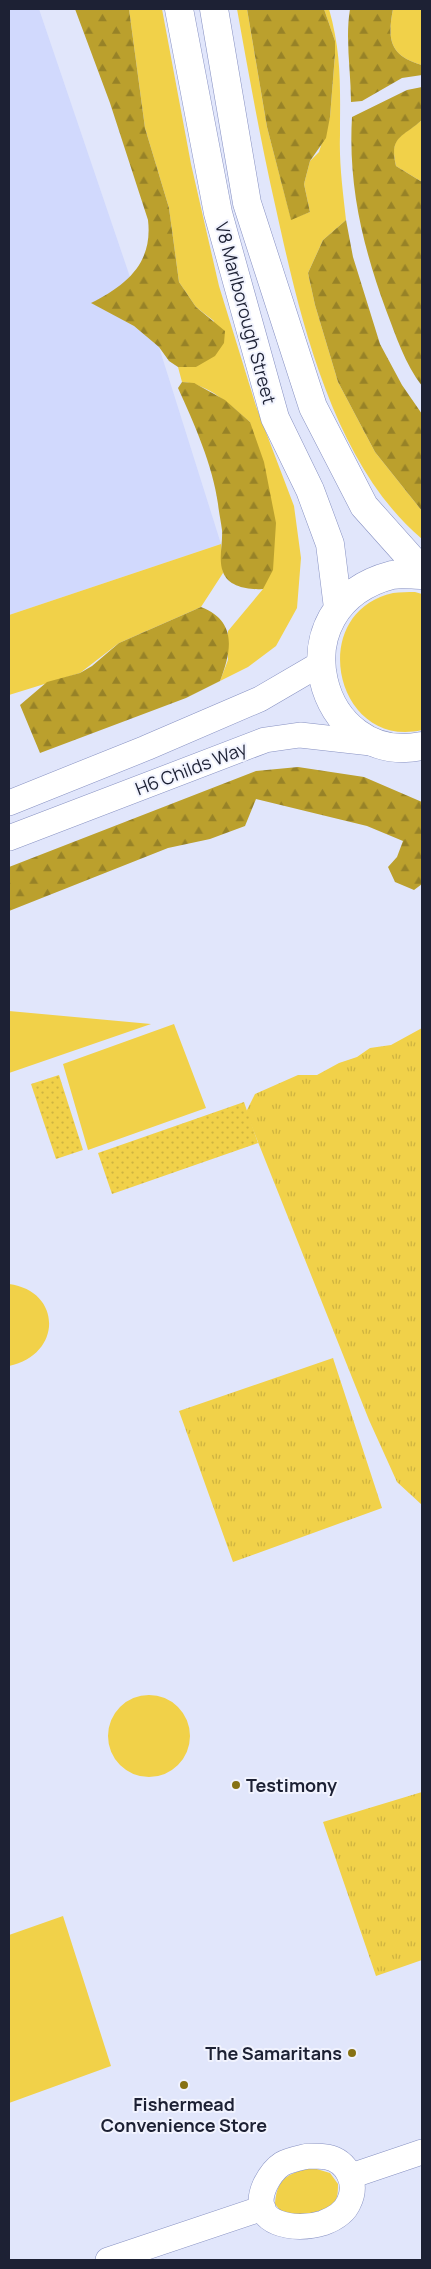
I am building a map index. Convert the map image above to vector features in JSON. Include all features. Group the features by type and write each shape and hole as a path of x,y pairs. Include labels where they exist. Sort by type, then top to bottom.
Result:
{"main road":[{"name":"V8 Marlborough Street","path":"179,9 218,213 274,418 310,490 330,544 338,608"},
{"name":"V8 Marlborough Street","path":"214,9 246,203 313,407 364,506 422,571"},
{"path":"418,752 380,744 356,732 338,713 325,690 320,664 324,634 338,608 362,586 393,574 422,575"}],"street":[{"name":"H6 Childs Way","path":"9,802 146,748 260,699 320,664"},
{"name":"H6 Childs Way","path":"9,838 265,740 300,736 380,744"},
{"path":"351,2176 422,2152"},
{"path":"308,2156 328,2157 345,2168 351,2176 351,2198 347,2207 332,2220 308,2228 287,2226 270,2218 263,2208 264,2187 270,2175 282,2164 308,2156"},
{"path":"108,2260 263,2208"}],"shaded area":[{"path":"9,9 39,9 130,277 114,291 92,303 134,326 159,347 221,544 9,615"}],"green space":[{"path":"75,9 129,9 145,128 169,208 179,282 196,307 225,331 224,343 215,356 196,367 178,367 169,361 159,347 134,326 91,303 116,288 135,271 146,249 148,220 110,103"},
{"path":"129,9 162,9 191,164 219,286 256,406 294,506 301,558 297,608 276,646 248,667 220,681 228,660 228,631 263,589 250,422 219,396 201,387 182,382 178,367 196,367 214,321 196,307 179,282 169,208 145,128"},
{"path":"237,9 247,9 267,127 291,219 310,212 304,184 310,161 319,152 330,117 335,41 324,9 329,9 336,41 338,57 340,157 346,220 323,240 308,273 315,305 338,382 375,452 422,511 422,539 391,508 365,471 343,430 309,342 296,296 260,134"},
{"path":"247,9 324,9 335,41 330,117 326,138 310,161 304,184 310,212 291,220 267,127"},
{"path":"350,9 393,9 390,30 393,45 403,57 422,65 422,75 402,78 362,101 351,102 348,43"},
{"path":"393,9 422,9 422,65 403,57 393,45 390,30"},
{"path":"422,87 422,120 399,138 394,149 394,156 396,166 422,182 422,386 401,350 370,263 355,192 351,143 352,117 407,90"},
{"path":"422,120 422,182 396,166 394,148 398,138"},
{"path":"346,220 353,257 380,344 402,385 422,414 422,511 375,452 338,382 315,305 308,273 323,240"},
{"path":"182,382 194,383 225,400 250,422 264,462 276,523 273,570 263,589 246,588 234,584 229,581 223,572 221,557 222,530 216,490 202,445 178,388"},
{"path":"221,544 223,573 201,607 119,643 80,673 9,695 9,615"},
{"path":"415,592 422,594 422,730 392,731 368,720 351,701 342,676 341,650 348,626 365,605 393,593"},
{"path":"201,607 213,613 226,628 229,648 220,681 186,698 40,753 20,705 47,682 80,673 92,666 119,643"},
{"path":"298,767 364,777 422,802 422,884 414,890 395,882 388,867 397,857 403,841 367,826 256,799 245,826 210,839 168,848 9,911 9,867 256,771"},
{"path":"9,1011 151,1024 9,1073"},
{"path":"174,1024 206,1108 88,1150 63,1064"},
{"path":"422,1028 422,1505 397,1482 369,1420 246,1112 255,1094 298,1075 317,1075 339,1063 357,1057 370,1048 391,1045"},
{"path":"59,1075 83,1150 56,1159 31,1084"},
{"path":"244,1102 258,1143 112,1194 98,1153"},
{"path":"9,1284 26,1289 39,1298 47,1310 49,1323 47,1337 39,1349 27,1359 9,1366"},
{"path":"333,1358 382,1508 233,1562 179,1411"},
{"path":"149,1695 165,1698 178,1707 187,1720 190,1736 187,1752 178,1765 165,1774 149,1777 133,1774 120,1765 111,1752 108,1736 111,1720 120,1707 133,1698"},
{"path":"422,1792 422,1960 376,1976 323,1822"},
{"path":"63,1916 111,2066 9,2103 9,1935"},
{"path":"310,2167 330,2173 338,2184 338,2194 332,2207 313,2216 305,2217 283,2214 275,2204 278,2188 289,2175"}],"place":[{"name":"Testimony","path":"236,1785"},
{"name":"The Samaritans","path":"352,2053"},
{"name":"Fishermead Convenience Store","path":"184,2085"}]}
